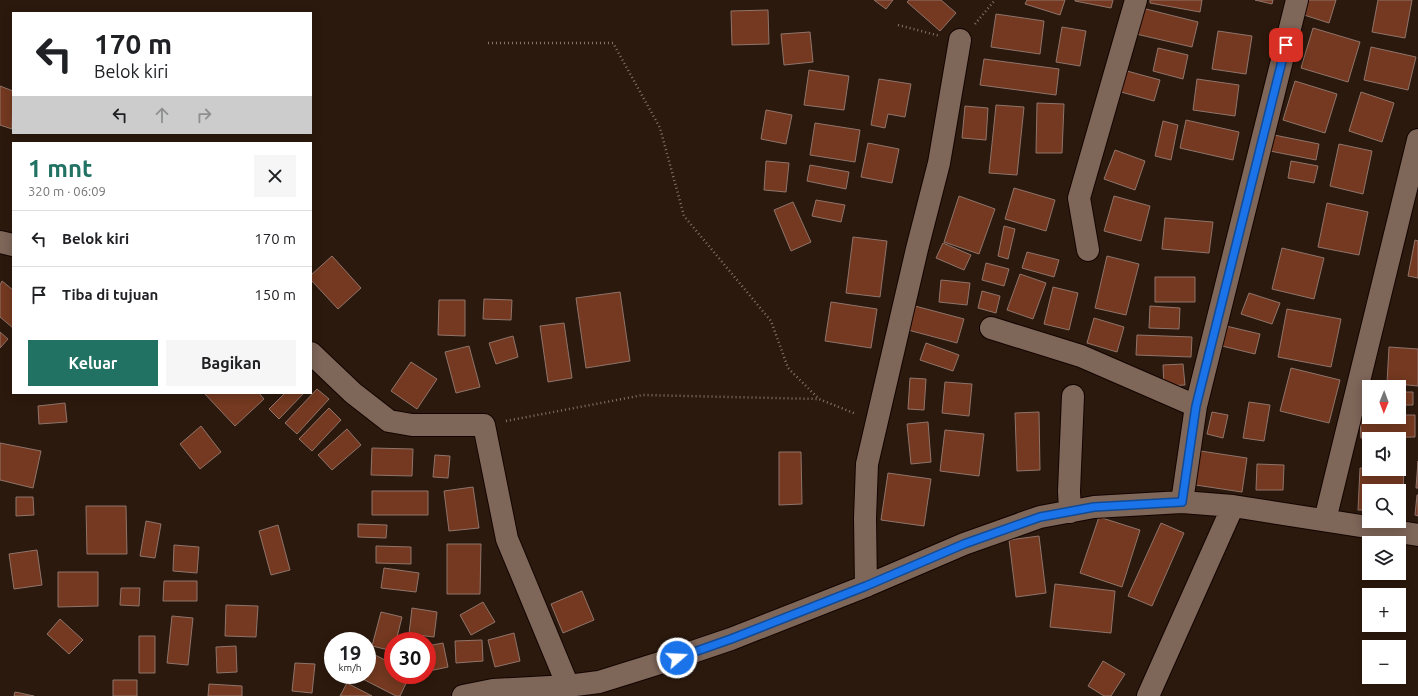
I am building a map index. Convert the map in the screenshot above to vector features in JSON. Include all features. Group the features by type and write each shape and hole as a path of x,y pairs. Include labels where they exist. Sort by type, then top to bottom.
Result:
{"street":[{"path":"1088,250 1079,198 1136,0"},
{"path":"1182,502 1196,406 1298,0"},
{"path":"866,586 865,518 867,464 915,257 939,163 960,40"},
{"path":"1325,520 1411,199 1418,140"},
{"path":"0,242 12,245"},
{"path":"991,328 1081,356 1196,406"},
{"path":"312,354 352,394 389,421 412,425 484,425 507,540 568,686"},
{"path":"1070,512 1069,491 1073,396"},
{"path":"463,696 493,690 568,686 599,689 663,662 731,639 866,586 964,544 1040,517 1094,507 1182,502 1233,506 1418,535"},
{"path":"1148,696 1233,506"}],"path":[{"path":"898,25 960,40 995,0"},
{"path":"488,42 614,43 660,128 684,216 771,321 788,368 819,400"},
{"path":"484,425 643,395 819,400 876,422"}],"building":[{"path":"874,0 893,0 886,9"},
{"path":"909,0 941,0 956,13 940,31 907,2"},
{"path":"1027,0 1065,0 1060,15 1025,4"},
{"path":"1075,0 1113,0 1111,8"},
{"path":"1150,0 1202,0 1200,12 1150,3"},
{"path":"1255,0 1273,0 1272,4"},
{"path":"1306,0 1336,0 1329,23 1301,14"},
{"path":"1378,0 1412,0 1405,38 1372,32"},
{"path":"1142,8 1198,22 1192,47 1136,34"},
{"path":"768,10 769,44 732,45 731,11"},
{"path":"996,14 1044,21 1040,54 991,47"},
{"path":"1062,27 1086,31 1080,66 1056,62"},
{"path":"1313,28 1360,42 1348,82 1301,68"},
{"path":"1218,31 1252,36 1246,74 1212,69"},
{"path":"810,32 813,62 784,65 781,34"},
{"path":"1371,47 1416,57 1408,90 1364,80"},
{"path":"1158,48 1188,55 1183,79 1153,71"},
{"path":"984,59 1059,69 1056,95 980,85"},
{"path":"809,70 849,76 844,110 804,105"},
{"path":"1127,71 1160,80 1154,101 1121,92"},
{"path":"879,79 911,84 905,117 888,114 885,128 871,125"},
{"path":"1197,79 1239,85 1235,116 1193,110"},
{"path":"1295,81 1337,94 1325,133 1283,120"},
{"path":"0,86 12,91 12,129 0,125"},
{"path":"1361,92 1394,103 1382,142 1349,131"},
{"path":"1037,103 1064,104 1062,153 1036,153"},
{"path":"996,105 1024,107 1017,175 989,173"},
{"path":"965,106 988,108 986,140 962,138"},
{"path":"766,110 792,115 786,144 761,139"},
{"path":"1186,120 1239,132 1233,160 1180,148"},
{"path":"1163,121 1178,125 1171,160 1155,156"},
{"path":"815,123 860,130 855,162 810,155"},
{"path":"1274,135 1319,144 1316,160 1270,151"},
{"path":"868,143 899,149 892,183 861,177"},
{"path":"1339,144 1372,151 1363,194 1330,186"},
{"path":"1115,150 1145,161 1135,190 1104,179"},
{"path":"766,161 789,163 786,192 764,190"},
{"path":"1291,161 1318,166 1314,183 1288,178"},
{"path":"810,165 849,172 846,189 807,181"},
{"path":"1014,188 1055,200 1046,231 1005,219"},
{"path":"959,196 995,209 979,254 944,242"},
{"path":"1114,196 1150,206 1141,241 1104,231"},
{"path":"816,200 845,205 841,222 812,216"},
{"path":"793,202 811,242 791,251 774,210"},
{"path":"1327,203 1368,212 1359,255 1318,247"},
{"path":"1165,218 1213,222 1209,253 1162,249"},
{"path":"1004,226 1015,229 1008,259 998,256"},
{"path":"853,237 887,241 880,297 846,293"},
{"path":"1415,240 1418,241 1418,278 1408,276"},
{"path":"943,243 971,255 964,270 936,258"},
{"path":"1282,248 1324,258 1314,299 1272,289"},
{"path":"1027,252 1059,260 1054,277 1022,268"},
{"path":"332,256 361,288 338,309 312,281 312,274"},
{"path":"1107,256 1139,264 1126,315 1095,308"},
{"path":"986,263 1009,269 1004,286 982,280"},
{"path":"1020,274 1046,283 1033,319 1007,310"},
{"path":"1155,277 1195,277 1195,302 1155,302"},
{"path":"941,280 970,283 967,305 939,302"},
{"path":"2,281 12,289 12,327 0,317 0,285"},
{"path":"1053,287 1078,293 1069,330 1044,324"},
{"path":"982,291 1000,296 996,313 978,308"},
{"path":"620,292 630,361 586,368 576,298"},
{"path":"1249,293 1280,303 1272,324 1241,314"},
{"path":"484,299 512,300 511,320 483,319"},
{"path":"439,300 465,300 465,336 438,335"},
{"path":"831,302 877,309 871,348 825,341"},
{"path":"915,306 964,319 957,343 908,330"},
{"path":"1150,306 1180,308 1179,329 1149,328"},
{"path":"1287,309 1341,319 1331,367 1278,357"},
{"path":"1094,318 1124,327 1117,352 1087,343"},
{"path":"564,323 572,378 548,382 540,326"},
{"path":"1226,326 1260,334 1255,354 1222,346"},
{"path":"0,332 8,339 0,348"},
{"path":"1137,335 1192,337 1191,357 1136,355"},
{"path":"513,336 518,357 496,364 489,343"},
{"path":"926,343 959,355 953,371 920,360"},
{"path":"469,346 480,387 456,393 445,352"},
{"path":"1389,347 1418,349 1418,386 1406,385 1406,380 1387,380"},
{"path":"411,362 437,379 417,409 391,391"},
{"path":"1183,364 1185,385 1164,386 1163,365"},
{"path":"1291,368 1340,380 1329,423 1280,411"},
{"path":"910,378 926,379 924,410 908,409"},
{"path":"945,382 972,384 969,416 942,413"},
{"path":"317,389 329,399 297,434 285,423"},
{"path":"1406,392 1413,392 1413,405 1406,405"},
{"path":"205,394 260,394 264,399 235,426"},
{"path":"284,394 303,394 279,419 269,409"},
{"path":"1249,402 1270,405 1264,441 1243,438"},
{"path":"65,403 67,422 39,424 38,406"},
{"path":"329,408 341,420 312,451 299,439"},
{"path":"1039,412 1040,470 1017,471 1015,413"},
{"path":"1212,412 1228,415 1223,438 1207,434"},
{"path":"1406,415 1415,415 1415,437 1406,437 1406,432 1362,432 1361,438 1360,416 1362,416 1362,424 1406,424"},
{"path":"928,422 931,462 911,464 907,424"},
{"path":"201,426 221,452 200,469 180,444"},
{"path":"347,429 361,445 332,470 318,455"},
{"path":"945,430 984,434 979,476 940,471"},
{"path":"0,443 41,451 33,488 0,480"},
{"path":"372,448 413,449 412,476 371,475"},
{"path":"1194,450 1247,458 1242,492 1189,484"},
{"path":"779,452 801,452 802,504 779,505"},
{"path":"435,455 450,456 448,478 433,477"},
{"path":"1418,461 1418,488 1416,488"},
{"path":"1257,464 1284,465 1283,490 1256,490"},
{"path":"1360,468 1362,468 1362,476 1404,476 1403,484 1362,484 1362,510 1358,510"},
{"path":"888,473 931,479 924,526 881,520"},
{"path":"473,487 479,528 449,531 444,491"},
{"path":"372,491 428,491 428,515 372,515"},
{"path":"1418,495 1418,516 1415,515"},
{"path":"16,497 33,497 34,515 16,516"},
{"path":"86,506 126,506 127,554 87,554"},
{"path":"1099,517 1140,530 1122,587 1080,573"},
{"path":"146,521 161,524 155,558 140,556"},
{"path":"1161,523 1184,533 1152,606 1128,596"},
{"path":"358,524 387,525 386,538 358,537"},
{"path":"278,525 290,570 271,575 259,531"},
{"path":"1039,536 1046,593 1016,597 1009,540"},
{"path":"447,544 481,544 480,594 447,594"},
{"path":"174,545 199,547 197,573 173,571"},
{"path":"376,546 411,547 411,564 376,563"},
{"path":"37,550 42,585 14,589 9,554"},
{"path":"384,568 419,573 416,592 381,588"},
{"path":"58,572 98,572 98,606 58,607"},
{"path":"164,581 197,581 197,601 163,601"},
{"path":"1055,584 1115,591 1111,633 1050,627"},
{"path":"121,588 140,588 139,606 120,605"},
{"path":"582,591 594,620 563,633 551,604"},
{"path":"483,602 495,622 471,635 460,615"},
{"path":"226,605 258,606 256,637 225,636"},
{"path":"412,608 437,612 435,632 409,632"},
{"path":"381,612 402,617 398,632 384,632 384,649 376,647 376,632"},
{"path":"172,616 193,618 188,665 167,663"},
{"path":"60,619 83,640 69,654 47,634"},
{"path":"514,633 520,661 495,667 488,640"},
{"path":"139,636 155,636 155,673 139,673"},
{"path":"482,640 483,661 456,663 455,641"},
{"path":"443,643 448,667 436,670 436,644"},
{"path":"236,646 237,672 217,673 216,647"},
{"path":"376,656 384,660 384,684 406,684 400,696 396,696 373,684 376,684"},
{"path":"1103,661 1125,674 1111,696 1104,696 1088,686"},
{"path":"295,663 315,664 312,693 292,691"},
{"path":"113,680 137,680 137,696 113,696"},
{"path":"209,684 242,686 242,696 208,696"},
{"path":"346,684 349,684 372,696 340,696"},
{"path":"15,692 34,696 14,696"}],"route":[{"path":"677,658 731,639 866,586 964,544 1040,517 1094,507 1182,502 1196,406 1286,45"}]}
